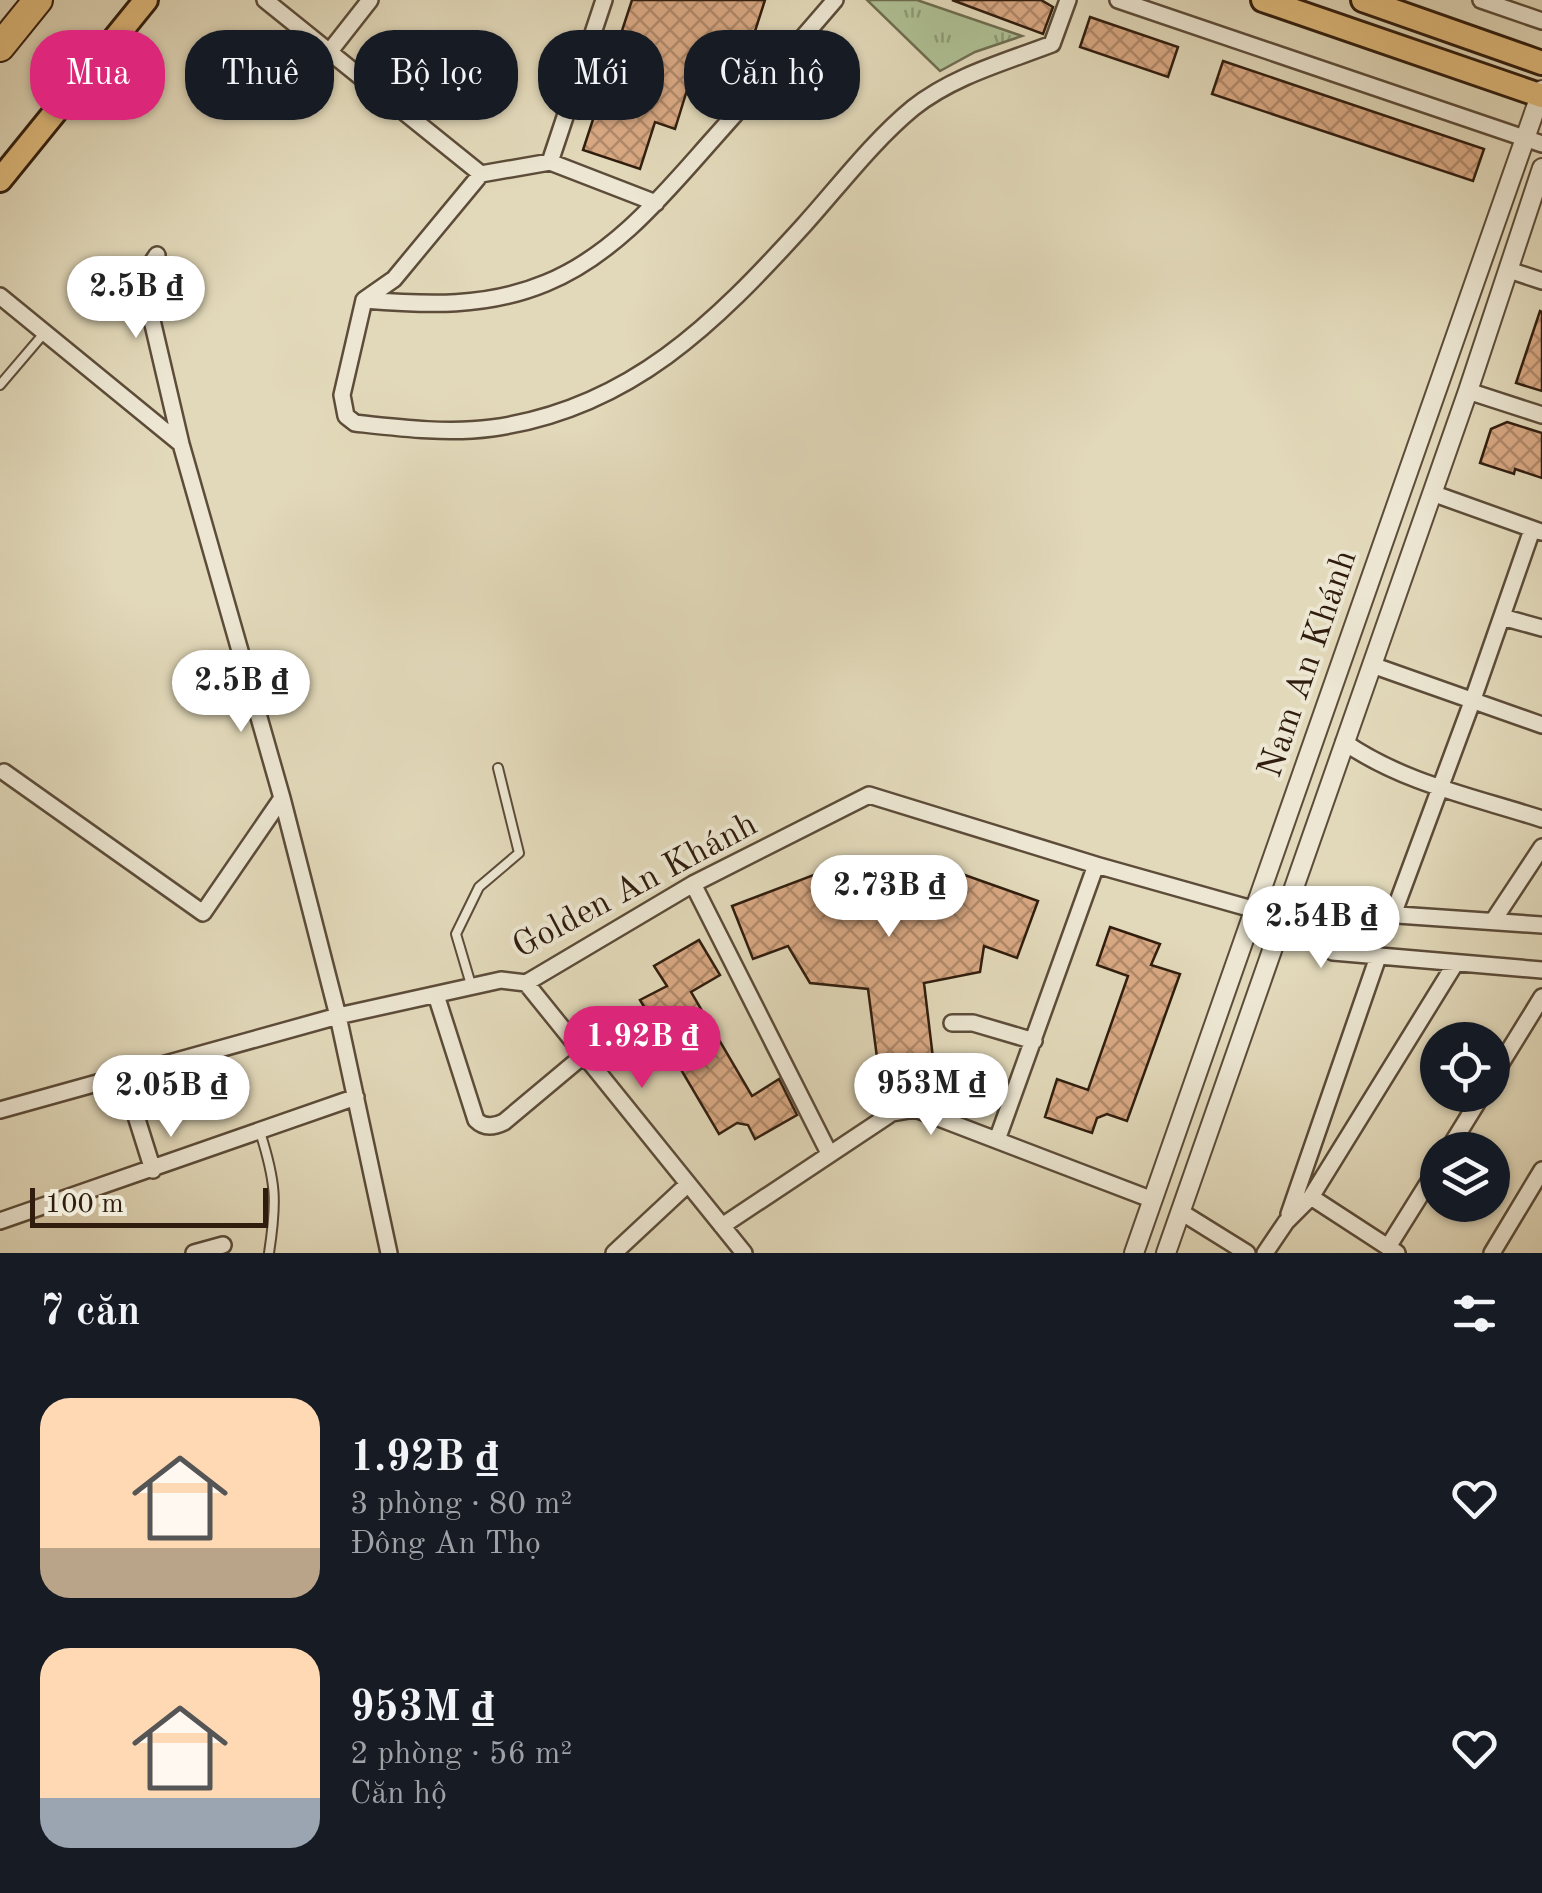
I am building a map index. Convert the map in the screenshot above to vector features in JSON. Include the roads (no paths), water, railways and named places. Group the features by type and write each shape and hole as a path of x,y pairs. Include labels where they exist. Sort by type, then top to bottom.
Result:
{"highway":[{"path":"0,47 38,0"}],"main road":[{"path":"0,180 146,0"},
{"path":"1263,0 1541,94"},
{"path":"1363,0 1542,63"}],"street":[{"path":"265,0 303,30"},
{"path":"334,46 370,0"},
{"path":"550,162 604,0"},
{"path":"364,300 464,304 546,283 602,249 656,202 834,0"},
{"path":"656,202 550,162 481,174 394,280 364,300 342,395 346,416 355,423 453,430 492,428 558,412 628,384 723,311 914,108 967,76 1052,44 1068,0"},
{"path":"1118,0 1534,141"},
{"path":"1481,0 1542,21"},
{"path":"334,54 481,174"},
{"name":"Nam An Khánh","path":"1134,1253 1458,327 1534,141 1541,94"},
{"name":"Nam An Khánh","path":"1166,1253 1291,920 1344,742 1542,168"},
{"path":"157,255 143,276 144,286 181,444 282,798 338,1016 389,1253"},
{"path":"1509,270 1542,281"},
{"path":"0,296 181,444"},
{"path":"1458,327 1486,337"},
{"path":"1468,390 1542,415"},
{"path":"1394,912 1537,531 1432,492"},
{"path":"1502,617 1542,628"},
{"path":"1372,666 1542,725"},
{"path":"1344,742 1367,759 1407,779 1542,820"},
{"path":"4,772 203,913 282,798"},
{"name":"Golden An Khánh","path":"0,1110 338,1016 501,980 526,982 694,884 869,795 1291,920"},
{"path":"1493,921 1542,846"},
{"path":"997,1140 1096,865"},
{"path":"694,884 830,1153"},
{"path":"1291,920 1340,911 1542,924"},
{"path":"1291,920 1333,952 1542,970"},
{"path":"1286,1222 1378,957"},
{"path":"1265,1253 1286,1222 1311,1196 1455,964"},
{"path":"526,982 744,1253"},
{"path":"436,995 476,1120 481,1124 497,1126 504,1122 584,1055"},
{"path":"1510,1049 1542,997"},
{"path":"952,1023 973,1023 1034,1040"},
{"path":"124,1078 153,1170"},
{"path":"0,1221 356,1097"},
{"path":"722,1226 892,1113 915,1109 1153,1200"},
{"path":"1492,1253 1542,1170"},
{"path":"614,1253 688,1184"},
{"path":"1311,1196 1392,1250 1420,1199"},
{"path":"1181,1212 1247,1253"},
{"path":"194,1253 224,1246"}],"lane":[{"path":"0,385 46,331"},
{"path":"472,988 456,934 479,887 519,853 498,768"},
{"path":"260,1132 274,1174 276,1196 269,1253"}]}
